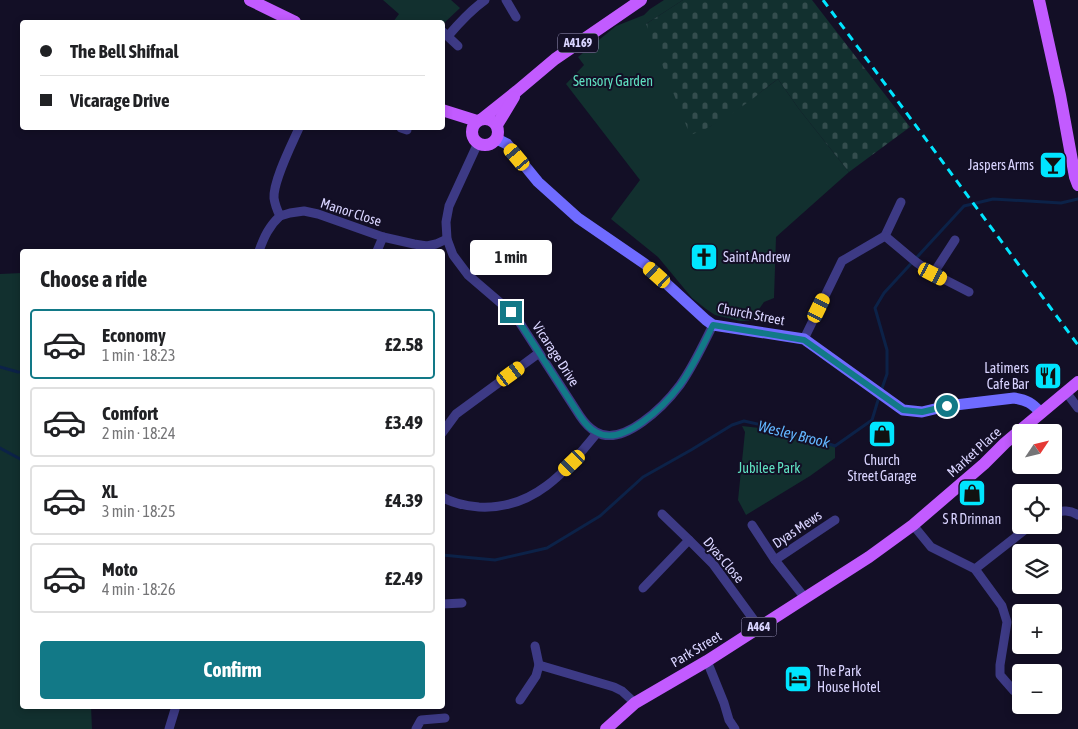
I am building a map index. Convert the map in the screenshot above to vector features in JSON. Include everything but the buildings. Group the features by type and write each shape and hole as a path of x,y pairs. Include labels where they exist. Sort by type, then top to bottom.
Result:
{"main road":[{"path":"250,0 291,20"},
{"path":"1039,0 1078,185"},
{"name":"A4169","path":"480,120 555,59 634,2"},
{"name":"A4169","path":"496,140 499,134 497,125 518,91"},
{"path":"445,111 480,120 489,119 497,125"},
{"path":"480,120 472,130 474,139 478,143 485,145 491,144 496,140"},
{"name":"Market Place","path":"913,525 1078,382"},
{"name":"Park Street","path":"606,729 635,703 708,661 869,556 913,525"}],"street":[{"path":"458,46 445,34 485,0"},
{"path":"506,0 516,17"},
{"path":"260,249 265,235 280,216 275,208 276,183 298,130"},
{"name":"Church Street","path":"496,140 507,144 538,182 578,218 645,264 713,325 804,340 903,410 922,412 947,406 1014,398 1023,399 1033,404 1041,413"},
{"name":"Vicarage Drive","path":"478,143 449,206 446,222 447,239 453,255 468,275 518,320 580,416 596,433"},
{"path":"804,340 842,261 885,236 901,202"},
{"name":"Manor Close","path":"280,216 304,211 318,214 383,237 427,246 447,239"},
{"path":"885,236 914,261 933,274 969,292"},
{"path":"378,249 383,237"},
{"path":"933,274 956,240"},
{"path":"445,499 468,507 499,507 513,504 544,488 572,463 596,433 608,436 621,435 646,420 658,409 680,385 713,325"},
{"path":"445,430 456,414 539,353"},
{"path":"1066,392 1078,408"},
{"path":"1062,511 1078,515"},
{"path":"662,514 689,540"},
{"name":"Dyas Mews","path":"775,560 835,520"},
{"path":"752,525 775,560 805,598"},
{"path":"913,525 931,547 974,569 1002,606 1007,622 1000,675 1012,689"},
{"path":"974,569 1019,534"},
{"name":"Dyas Close","path":"642,588 689,540 713,564 759,627"},
{"path":"445,604 462,603"},
{"path":"520,700 536,676 539,665 535,646"},
{"path":"708,661 735,729"},
{"path":"539,665 614,687 622,691 635,703"},
{"path":"169,729 175,709"},
{"path":"416,729 421,720 445,718"}],"green space":[{"path":"383,0 451,0 460,8 445,22 445,20 394,20 399,14"},
{"name":"Sensory Garden","path":"664,0 683,0 646,24 709,127 742,106 778,79 799,109 849,172 776,237 774,298 764,302 757,312 759,318 751,321 740,321 715,315 706,309 692,298 658,257 611,219 640,180 566,84 584,65 578,57 616,26 644,15"},
{"path":"683,0 812,0 910,127 849,172 799,109 778,79 725,118 690,135 646,24"},
{"path":"20,273 20,709 91,709 92,729 0,729 0,274"},
{"name":"Jubilee Park","path":"742,426 788,431 835,446 835,458 810,476 746,515 738,500 745,432"}],"waterway":[{"name":"Wesley Brook","path":"881,391 887,374 887,350 875,308 884,293 964,206 993,199 1061,203 1078,199"},
{"name":"Wesley Brook","path":"0,367 20,372"},
{"name":"Wesley Brook","path":"445,555 495,560 547,548 600,516 643,477 732,425 744,421 801,434 835,446 872,420 879,397"},
{"path":"0,448 20,459"}],"railway":[{"path":"823,0 1078,345"}],"place":[{"name":"Jaspers Arms","path":"1053,165"},
{"name":"Saint Andrew","path":"704,257"},
{"name":"Latimers Cafe Bar","path":"1048,376"},
{"name":"Church Street Garage","path":"882,434"},
{"name":"S R Drinnan","path":"972,493"},
{"name":"The Park House Hotel","path":"798,679"}],"route":[{"path":"511,312 580,416 596,433 608,436 621,435 646,420 669,398 686,376 713,325 804,340 903,410 922,412 947,406"}]}
